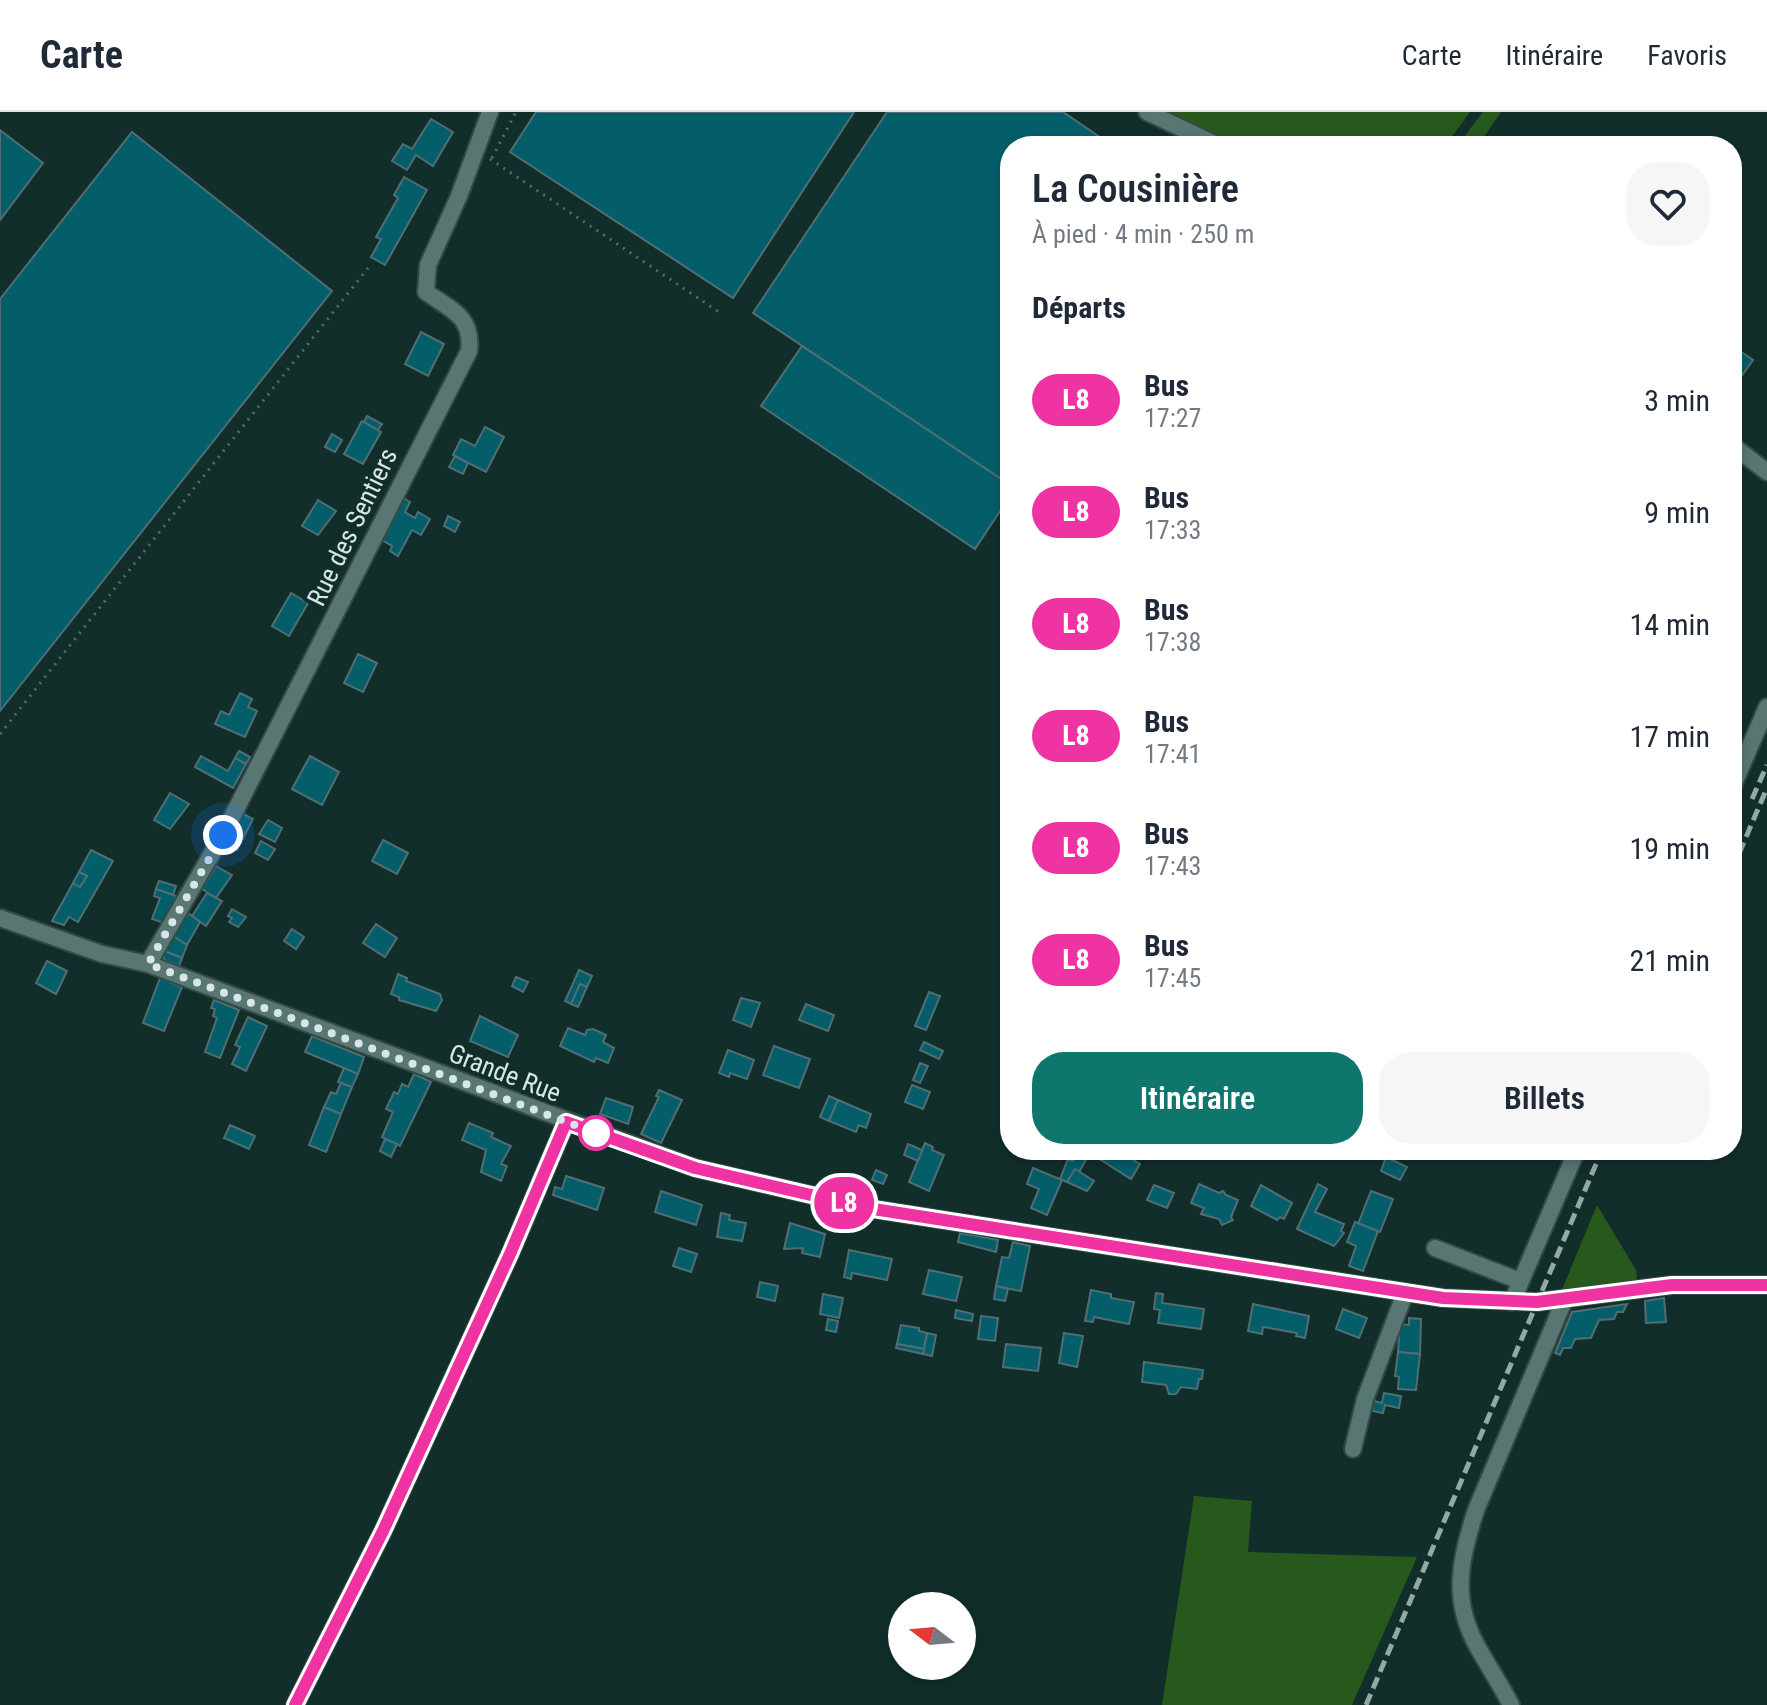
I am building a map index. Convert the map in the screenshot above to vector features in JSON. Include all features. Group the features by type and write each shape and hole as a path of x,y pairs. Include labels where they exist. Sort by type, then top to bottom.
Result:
{"street":[{"name":"Rue des Sentiers","path":"148,964 225,831 469,351 471,335 465,320 426,292 428,265 490,112"},
{"path":"1147,112 1198,136"},
{"path":"1742,453 1767,472"},
{"path":"1742,765 1767,707"},
{"name":"Grande Rue","path":"0,918 102,954 148,964 695,1168 867,1208 1443,1298 1564,1301 1672,1285 1767,1285"},
{"path":"295,1705 383,1531 510,1254 566,1122"},
{"path":"1512,1302 1573,1160"},
{"path":"1435,1248 1520,1281"},
{"path":"1353,1449 1365,1399 1405,1293"},
{"path":"1511,1705 1465,1620 1459,1581 1467,1536 1476,1510 1564,1301"}],"path":[{"path":"491,160 516,112"},
{"path":"476,151 719,312"},
{"path":"0,734 368,268"}],"green space":[{"path":"1158,112 1470,112 1452,136 1207,136"},
{"path":"1483,112 1501,112 1485,136 1465,136"},
{"path":"1597,1205 1636,1270 1637,1281 1561,1292"},
{"path":"1194,1496 1252,1501 1248,1552 1417,1557 1352,1705 1162,1705"}],"building":[{"path":"536,112 854,112 733,298 510,152"},
{"path":"887,112 1063,112 1098,136 1000,136 1000,478 753,313"},
{"path":"431,119 453,132 433,166 416,155 407,170 392,161 403,144 412,149"},
{"path":"0,130 43,163 0,220"},
{"path":"132,132 332,291 0,711 0,299"},
{"path":"404,177 427,190 385,265 371,257 381,239 376,237 398,198 394,195"},
{"path":"421,332 444,344 428,376 405,364"},
{"path":"802,346 1000,478 1000,511 975,549 761,406"},
{"path":"1742,352 1753,360 1742,375"},
{"path":"367,416 382,424 378,430 364,422"},
{"path":"362,421 381,432 363,464 344,454"},
{"path":"485,427 504,437 486,472 453,455 461,439 475,446"},
{"path":"332,434 342,440 335,452 325,447"},
{"path":"455,456 468,463 463,474 449,467"},
{"path":"402,497 410,502 405,512 415,518 418,512 430,519 421,535 412,530 398,556 390,551 392,546 380,539"},
{"path":"318,500 336,511 318,535 302,526"},
{"path":"448,516 460,522 455,532 444,526"},
{"path":"291,593 308,603 289,636 272,626"},
{"path":"358,654 377,663 363,692 344,683"},
{"path":"240,693 252,699 248,707 257,711 245,737 215,724 221,711 229,715"},
{"path":"239,751 250,757 246,764 235,758"},
{"path":"201,756 228,771 235,758 246,764 233,788 195,767"},
{"path":"310,756 339,772 322,805 292,789"},
{"path":"170,793 189,804 170,829 154,820"},
{"path":"241,813 253,819 237,850 225,844"},
{"path":"268,820 282,828 275,842 259,834"},
{"path":"383,840 408,853 397,874 372,861"},
{"path":"261,841 275,849 268,860 255,853"},
{"path":"91,850 113,861 78,922 69,917 64,925 52,921 73,883 80,887 87,876 79,872"},
{"path":"216,866 232,875 216,898 202,889"},
{"path":"79,872 87,876 80,887 73,883"},
{"path":"159,881 176,886 173,895 156,889"},
{"path":"156,889 176,896 167,924 152,919 160,898 154,896"},
{"path":"207,893 222,901 206,926 192,916"},
{"path":"232,909 246,917 238,927 229,922"},
{"path":"188,913 200,922 187,945 173,936"},
{"path":"376,924 397,938 385,957 363,943"},
{"path":"292,929 304,937 296,949 284,941"},
{"path":"173,936 187,945 182,958 164,951"},
{"path":"164,951 182,958 179,966 166,961 162,956"},
{"path":"47,961 67,971 56,994 36,983"},
{"path":"579,970 592,976 587,987 580,984 571,1004 565,1001"},
{"path":"398,974 407,978 406,981 440,994 442,1000 436,1011 399,1000 391,994"},
{"path":"516,977 528,982 523,992 512,986"},
{"path":"160,978 182,987 164,1031 143,1023"},
{"path":"580,984 587,987 578,1007 571,1004"},
{"path":"929,992 940,996 926,1030 915,1026"},
{"path":"741,998 760,1003 751,1027 733,1020"},
{"path":"214,1000 239,1010 220,1058 205,1052 217,1018 213,1016 215,1009 211,1008"},
{"path":"806,1004 834,1015 828,1031 799,1020"},
{"path":"480,1016 518,1035 508,1057 470,1041"},
{"path":"248,1017 267,1026 246,1071 232,1064 240,1047 235,1045"},
{"path":"568,1028 585,1035 587,1030 593,1029 606,1035 603,1042 614,1048 608,1063 596,1058 594,1062 560,1046"},
{"path":"312,1036 364,1057 358,1074 305,1052"},
{"path":"924,1042 943,1051 939,1059 920,1050"},
{"path":"774,1046 810,1059 799,1088 763,1075"},
{"path":"728,1050 754,1060 747,1079 719,1073"},
{"path":"920,1063 928,1066 920,1083 913,1080"},
{"path":"344,1068 358,1074 352,1087 338,1082"},
{"path":"414,1074 431,1082 400,1146 382,1137 393,1112 386,1109 394,1092 398,1094 402,1084 408,1087"},
{"path":"341,1083 352,1087 341,1114 324,1107 331,1092 336,1094"},
{"path":"912,1085 930,1092 923,1109 905,1102"},
{"path":"659,1090 682,1100 661,1143 641,1134 659,1097 656,1096"},
{"path":"829,1096 838,1100 829,1121 820,1117"},
{"path":"606,1098 633,1107 628,1124 600,1114"},
{"path":"838,1100 871,1114 866,1128 859,1125 856,1132 829,1121"},
{"path":"324,1107 341,1114 326,1152 309,1145"},
{"path":"469,1123 493,1133 491,1137 511,1146 501,1164 507,1166 501,1181 481,1172 486,1150 462,1140"},
{"path":"230,1125 255,1136 249,1149 224,1138"},
{"path":"385,1139 397,1144 391,1157 380,1151"},
{"path":"925,1143 944,1155 929,1191 909,1182"},
{"path":"908,1144 922,1150 918,1161 904,1155"},
{"path":"1068,1160 1086,1160 1079,1172 1075,1169 1067,1182 1060,1179"},
{"path":"1101,1160 1133,1160 1140,1164 1131,1179"},
{"path":"1385,1160 1407,1167 1400,1180 1381,1171"},
{"path":"1033,1168 1062,1180 1047,1215 1031,1208 1039,1189 1027,1184"},
{"path":"1075,1169 1094,1181 1087,1191 1067,1182"},
{"path":"876,1170 887,1175 883,1184 872,1180"},
{"path":"566,1176 604,1188 597,1210 553,1195 555,1187 562,1189"},
{"path":"1199,1184 1219,1193 1223,1191 1238,1200 1231,1217 1233,1220 1222,1225 1219,1219 1201,1214 1204,1208 1191,1203"},
{"path":"1318,1184 1327,1189 1315,1212 1344,1224 1341,1231 1344,1233 1334,1246 1297,1229"},
{"path":"1154,1185 1174,1193 1167,1208 1147,1200"},
{"path":"1261,1185 1292,1203 1284,1219 1280,1217 1277,1220 1251,1206"},
{"path":"661,1191 702,1205 696,1225 655,1212"},
{"path":"1371,1191 1393,1199 1380,1232 1358,1224"},
{"path":"721,1213 730,1215 729,1220 746,1223 742,1241 717,1237"},
{"path":"1355,1222 1378,1231 1363,1271 1349,1266 1356,1246 1347,1242"},
{"path":"790,1223 825,1234 820,1257 802,1253 803,1248 784,1249"},
{"path":"960,1233 998,1240 996,1252 958,1242"},
{"path":"1013,1242 1030,1246 1021,1291 996,1286 1002,1257 1009,1258"},
{"path":"679,1248 697,1254 691,1272 673,1266"},
{"path":"849,1250 892,1259 887,1280 852,1273 851,1279 844,1277"},
{"path":"929,1270 962,1277 956,1301 923,1294"},
{"path":"760,1282 778,1286 775,1301 757,1297"},
{"path":"996,1286 1008,1289 1005,1301 994,1299"},
{"path":"1091,1290 1134,1302 1129,1324 1094,1317 1093,1322 1085,1321"},
{"path":"1156,1293 1163,1294 1162,1303 1204,1309 1201,1329 1158,1323 1160,1310 1154,1309"},
{"path":"823,1294 843,1298 839,1318 820,1314"},
{"path":"1664,1298 1666,1322 1646,1323 1645,1301"},
{"path":"1253,1304 1309,1316 1305,1338 1296,1336 1297,1333 1263,1327 1262,1334 1248,1331"},
{"path":"1627,1304 1614,1319 1599,1320 1591,1338 1575,1339 1571,1348 1563,1348 1560,1355 1555,1353 1572,1312"},
{"path":"1343,1309 1367,1318 1359,1338 1336,1329"},
{"path":"956,1310 973,1314 972,1321 955,1318"},
{"path":"981,1316 998,1318 995,1341 978,1339"},
{"path":"1409,1318 1421,1319 1420,1354 1398,1352 1400,1324 1409,1325"},
{"path":"828,1319 838,1321 836,1332 826,1330"},
{"path":"901,1325 919,1328 919,1331 927,1333 924,1349 897,1344"},
{"path":"927,1333 936,1335 932,1356 923,1354"},
{"path":"1064,1333 1083,1336 1077,1367 1059,1363"},
{"path":"897,1344 924,1349 923,1354 896,1348"},
{"path":"1006,1344 1041,1348 1038,1371 1003,1367"},
{"path":"1398,1352 1420,1354 1416,1390 1398,1389 1399,1377 1395,1376"},
{"path":"1144,1362 1203,1370 1202,1379 1199,1379 1197,1389 1181,1387 1176,1394 1169,1394 1166,1385 1142,1382"},
{"path":"1384,1393 1401,1396 1399,1408 1385,1405 1383,1413 1368,1410 1370,1400 1382,1403"}],"railway":[{"path":"1752,799 1767,765"},
{"path":"1742,847 1767,788"},
{"path":"1366,1705 1598,1160"}],"bus line":[{"name":"L8","path":"295,1705 383,1531 510,1254 566,1122 695,1168 867,1208 1405,1293 1443,1298 1537,1302 1672,1285 1767,1285"}],"route":[{"path":"223,835 148,964 596,1133"}]}
